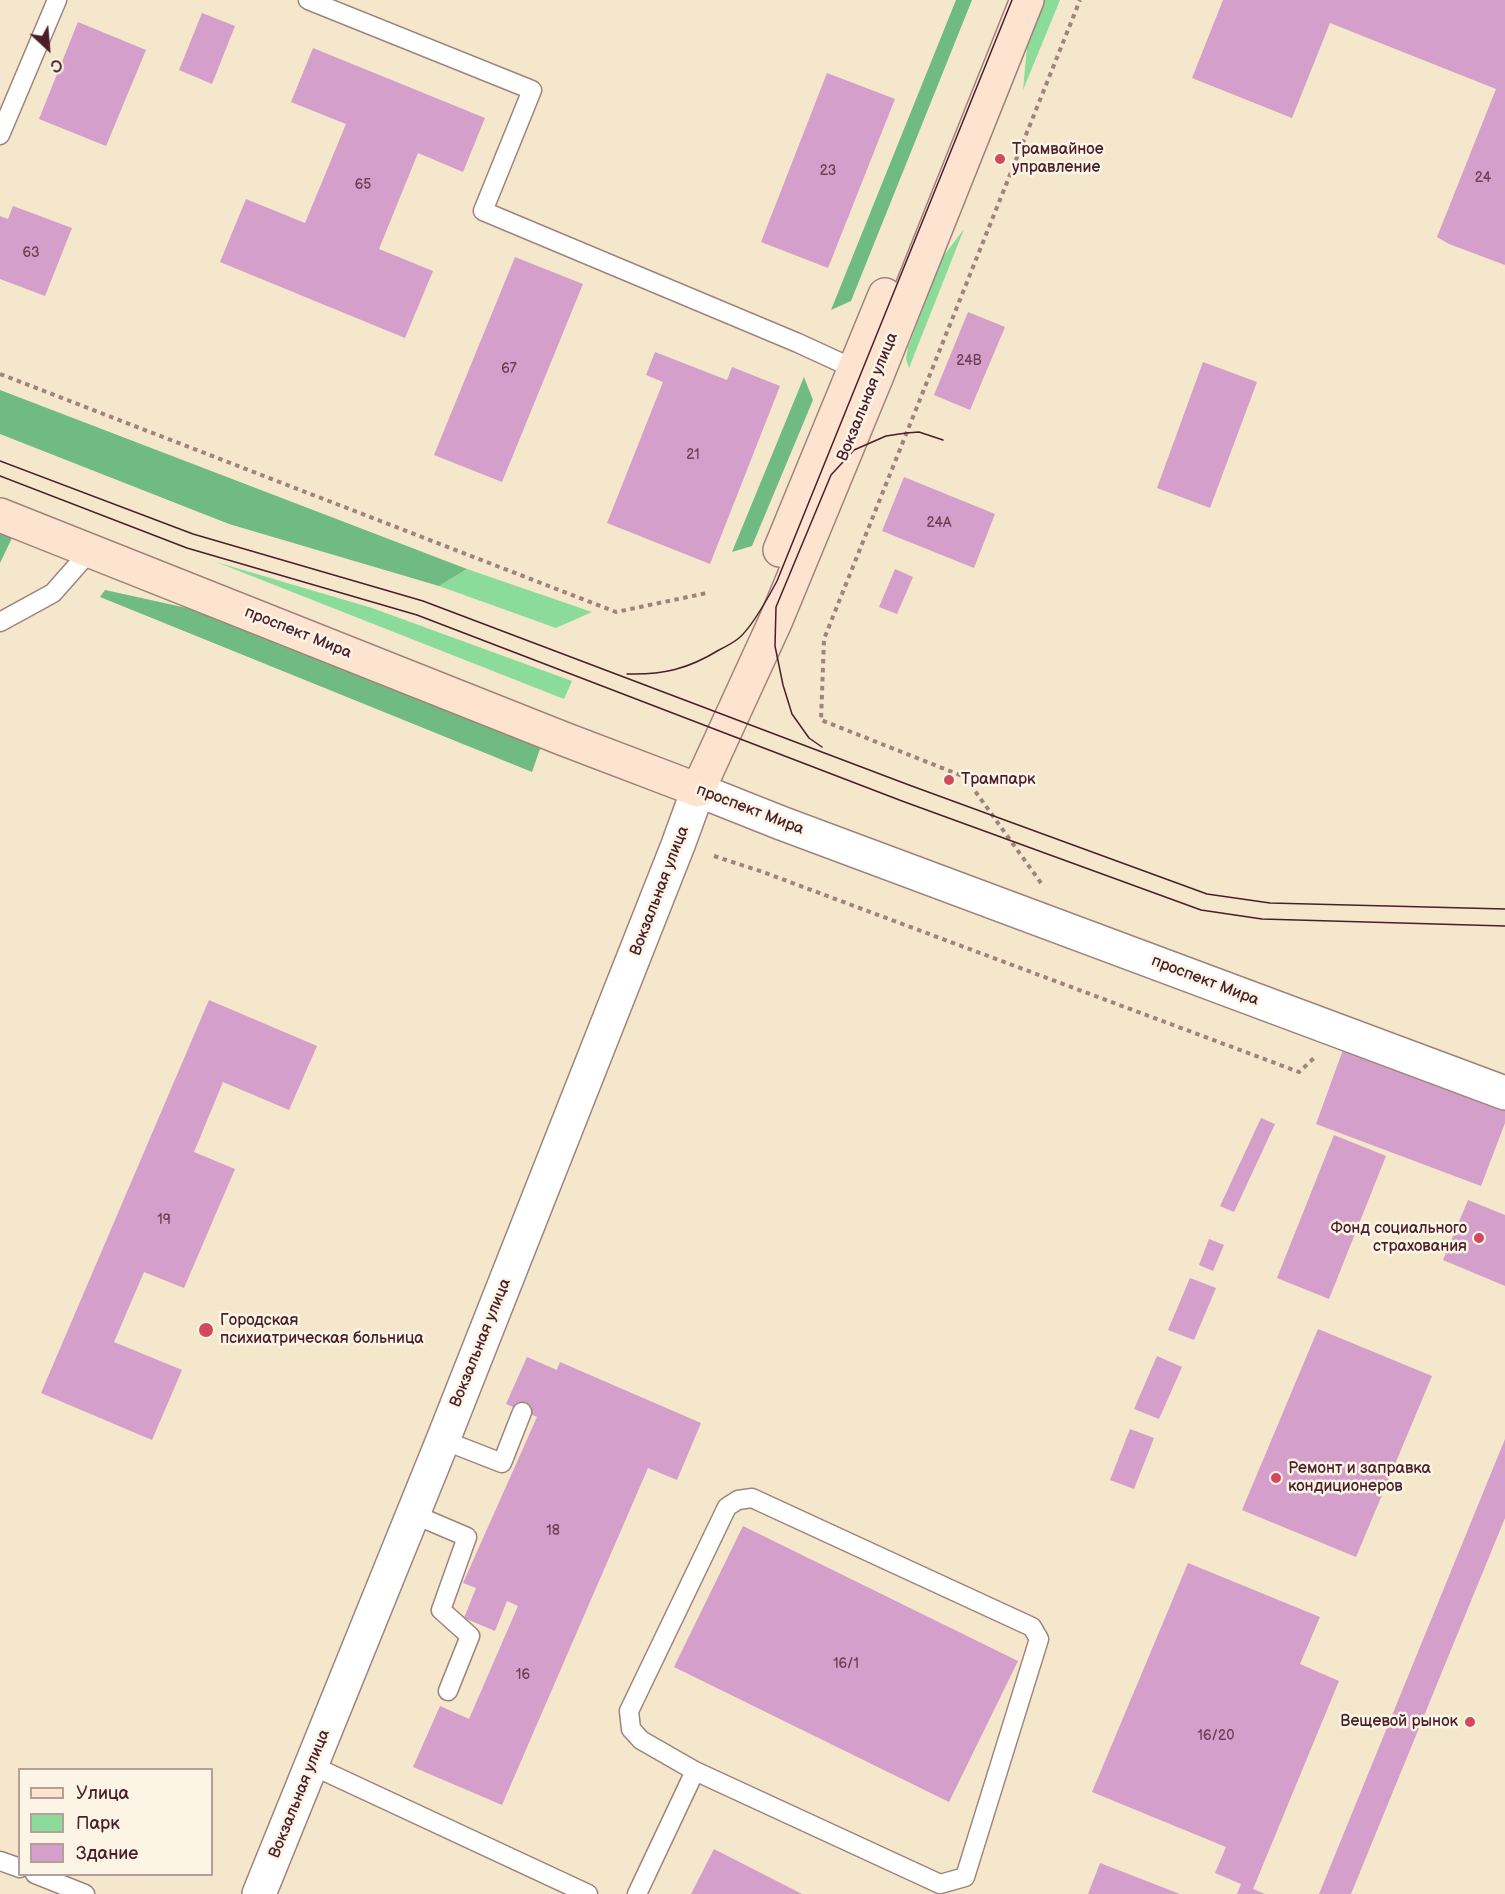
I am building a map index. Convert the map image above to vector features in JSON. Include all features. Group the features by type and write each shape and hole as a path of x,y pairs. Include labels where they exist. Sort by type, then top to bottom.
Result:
{"street":[{"name":"Вокзальная улица","path":"259,1894 443,1440 674,856 698,789 776,620 865,374 1006,0"},
{"name":"Вокзальная улица","path":"865,374 1027,0"},
{"name":"проспект Мира","path":"0,515 782,823 1505,1093"}],"lane":[{"path":"0,135 57,0"},
{"path":"309,0 532,90 483,211 865,374"},
{"path":"0,622 52,593 90,551"},
{"path":"443,1440 502,1462 522,1412"},
{"path":"752,1498 1032,1627 1039,1639 965,1877 940,1884 695,1771 640,1740 631,1729 628,1711 727,1507 738,1500 752,1498"},
{"path":"413,1514 467,1537 441,1610 470,1636 448,1691"},
{"path":"311,1765 588,1894"},
{"path":"637,1894 695,1771"},
{"path":"0,1861 18,1868"},
{"path":"38,1876 85,1894"}],"path":[{"path":"1044,888 965,777 821,720 824,639 1080,0"},
{"path":"0,374 616,612 707,593"},
{"path":"714,856 763,872 1299,1072 1342,1032"}],"green space":[{"path":"956,0 972,0 851,301 831,310"},
{"path":"1044,0 1060,0 1023,90 1028,37"},
{"path":"964,229 909,368 906,359 908,347 942,258"},
{"path":"804,377 813,400 752,546 732,552"},
{"path":"0,390 467,569 439,586 229,524 0,434"},
{"path":"0,533 12,538 0,563"},
{"path":"216,562 372,608 572,681 564,699"},
{"path":"467,569 592,612 556,628 439,586"},
{"path":"105,590 187,608 541,746 532,772 100,597"}],"building":[{"path":"1223,0 1505,0 1505,265 1449,244 1437,237 1496,89 1330,23 1292,118 1192,78"},
{"path":"202,13 235,26 212,84 179,70"},
{"path":"78,22 146,50 106,146 39,119"},
{"path":"313,48 485,118 463,172 418,153 379,249 433,271 405,338 220,262 246,199 305,223 346,124 291,102"},
{"path":"827,73 895,99 828,268 761,242"},
{"path":"13,206 72,228 45,296 0,279 0,216 8,219"},
{"path":"515,257 583,284 502,482 434,455"},
{"path":"968,312 1005,327 970,410 934,395"},
{"path":"655,352 727,380 732,367 780,386 710,564 607,523 663,382 646,375"},
{"path":"1203,362 1257,382 1210,508 1157,488"},
{"path":"904,477 995,514 974,568 882,531"},
{"path":"895,569 913,577 897,614 879,607"},
{"path":"209,1000 317,1046 289,1110 223,1082 194,1152 235,1169 184,1288 144,1272 114,1342 182,1370 152,1440 41,1393"},
{"path":"1344,1047 1505,1107 1505,1123 1481,1186 1316,1124"},
{"path":"1261,1118 1275,1124 1234,1212 1220,1206"},
{"path":"1334,1135 1386,1156 1329,1299 1277,1278"},
{"name":"Фонд социального страхования","path":"1468,1200 1505,1215 1505,1286 1443,1260"},
{"path":"1209,1239 1224,1245 1213,1271 1199,1265"},
{"path":"1190,1278 1216,1288 1194,1340 1168,1330"},
{"path":"1318,1329 1432,1376 1356,1557 1242,1510"},
{"path":"1157,1356 1182,1367 1159,1419 1134,1409"},
{"path":"527,1357 557,1370 560,1362 701,1423 677,1480 648,1468 502,1805 413,1767 440,1706 469,1719 518,1606 507,1601 495,1631 464,1618 476,1588 463,1583 537,1417 506,1404"},
{"path":"1130,1429 1154,1438 1134,1489 1110,1480"},
{"path":"1505,1439 1505,1518 1351,1894 1319,1894"},
{"path":"743,1526 1018,1661 949,1802 674,1667"},
{"path":"1188,1563 1320,1617 1300,1664 1339,1681 1253,1889 1265,1894 1237,1894 1241,1884 1215,1873 1226,1847 1092,1792"},
{"path":"714,1849 802,1894 691,1894"},
{"path":"1100,1863 1180,1894 1088,1894"}],"tram line":[{"path":"627,674 675,670 697,662 729,645 749,627 770,595 1012,0"},
{"path":"822,747 809,738 792,714 775,646 776,607 831,475 854,450 886,436 906,433 919,432 943,440"},
{"path":"0,461 193,534 423,601 909,785 1207,894 1270,903 1505,909"},
{"path":"0,476 187,548 417,615 902,801 1201,910 1262,919 1505,926"}],"place":[{"name":"Трамвайное управление","path":"1000,159"},
{"name":"Трампарк","path":"949,780"},
{"name":"Фонд социального страхования","path":"1479,1238"},
{"name":"Городская психиатрическая больница","path":"206,1330"},
{"name":"Ремонт и заправка кондиционеров","path":"1276,1478"},
{"name":"Вещевой рынок","path":"1470,1722"}]}
